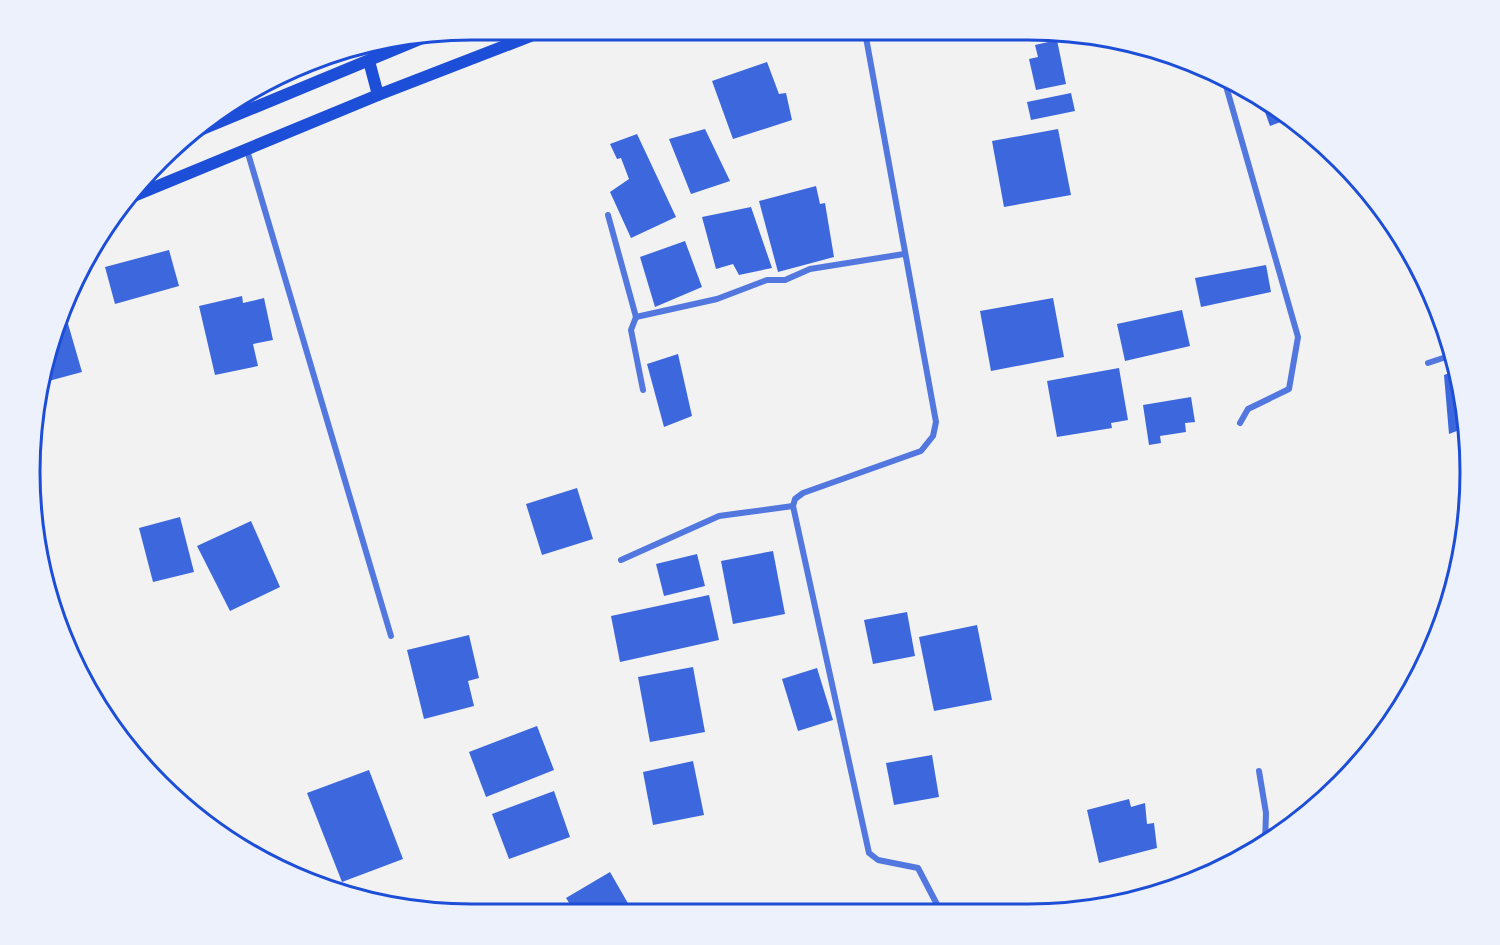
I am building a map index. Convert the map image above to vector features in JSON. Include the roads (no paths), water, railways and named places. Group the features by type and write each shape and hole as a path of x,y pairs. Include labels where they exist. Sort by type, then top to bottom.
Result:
{"main road":[{"path":"145,191 378,95 520,40"},
{"path":"221,121 403,46"},
{"path":"369,61 378,95"}],"street":[{"path":"866,40 936,422 933,436 921,451 803,493 795,499 794,506 869,853 878,860 918,868 937,904"},
{"path":"1227,89 1298,336 1289,389 1248,409 1240,423"},
{"path":"247,150 391,636"},
{"path":"608,215 636,317 631,330 643,390"},
{"path":"636,317 717,299 767,280 785,280 810,269 904,254"},
{"path":"1428,363 1444,358"},
{"path":"621,560 719,516 794,506"},
{"path":"1259,771 1266,813 1265,834"}]}
